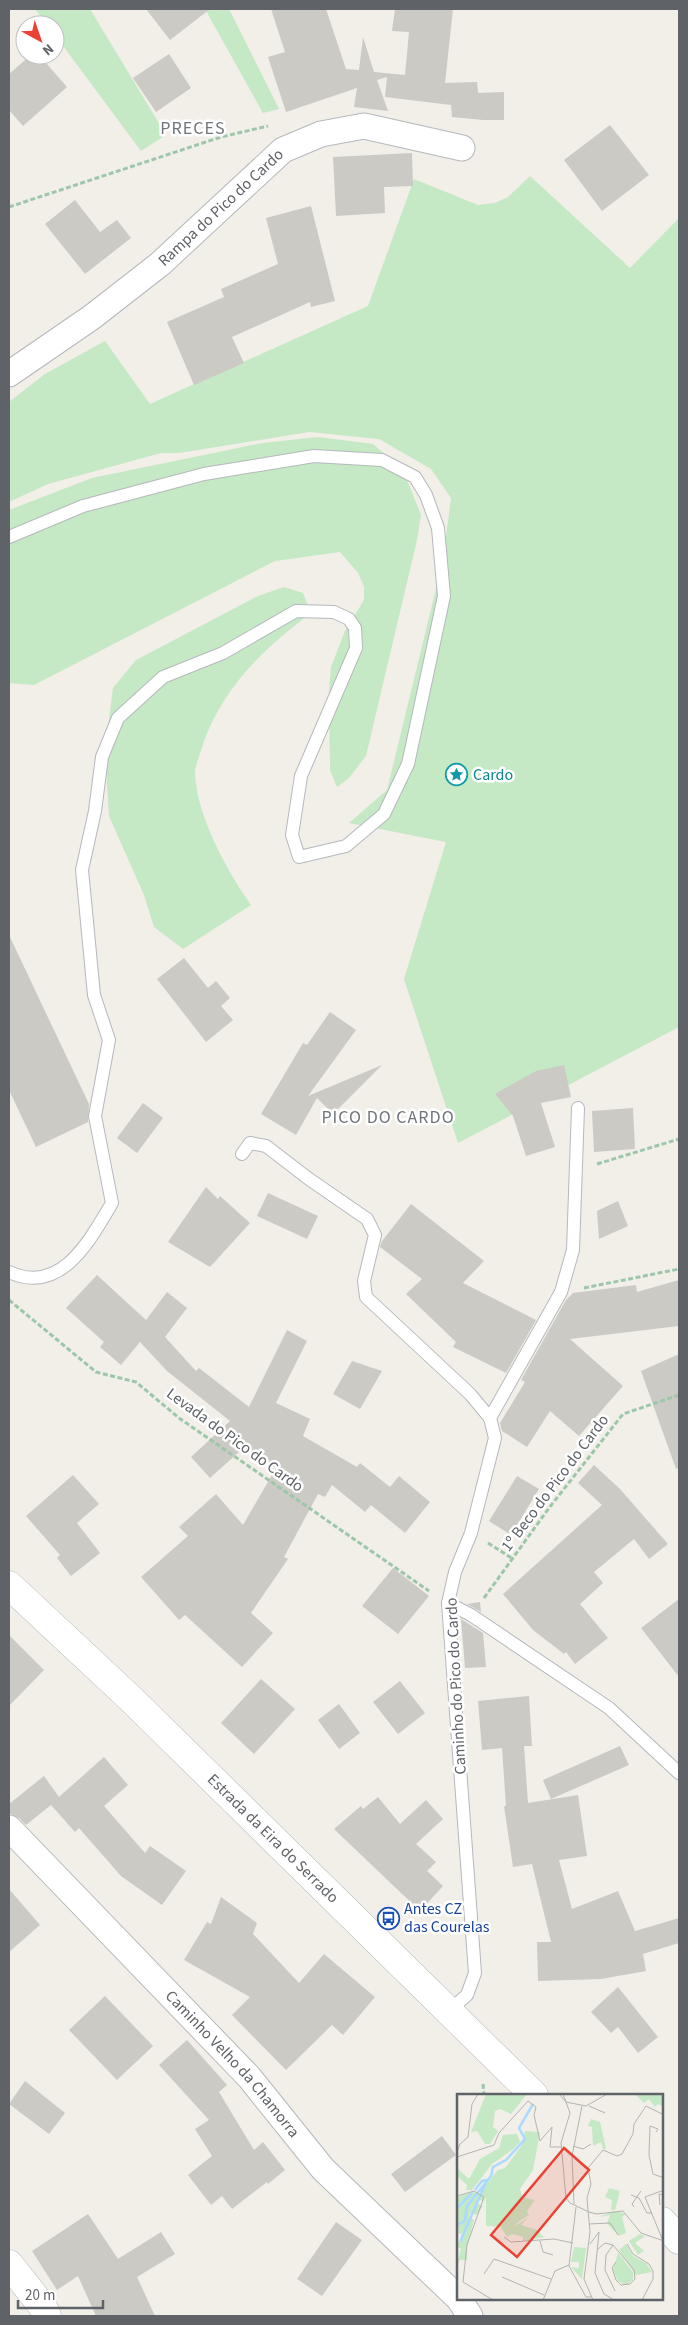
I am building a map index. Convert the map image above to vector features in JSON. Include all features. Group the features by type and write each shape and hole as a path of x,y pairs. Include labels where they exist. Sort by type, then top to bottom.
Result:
{"main road":[{"name":"Estrada da Eira do Serrado","path":"9,1585 131,1699 533,2094"},
{"path":"663,2222 679,2240"},
{"path":"9,2264 43,2307 47,2316"}],"street":[{"name":"Rampa do Pico do Cardo","path":"9,374 92,317 160,264 284,150 320,134 364,126 462,148"},
{"name":"Caminho Velho da Chamorra","path":"9,1828 249,2077 323,2169 457,2297"},
{"name":"Caminho Velho da Chamorra","path":"459,2300 470,2316"}],"lane":[{"path":"9,537 83,506 204,474 314,456 382,460 414,477 426,494 438,528 444,596 408,764 384,814 346,846 299,857 292,835 301,776 356,648 355,628 349,619 334,612 296,611 223,653 163,678 118,718 102,757 95,810 82,870 94,995 109,1040 95,1116 112,1203 89,1242 63,1270 34,1279 9,1272"},
{"path":"242,1154 250,1143 266,1146 308,1179 367,1219 375,1235 364,1281 366,1298 470,1394 490,1418 561,1292 573,1250 578,1108"},
{"name":"Caminho do Pico do Cardo","path":"449,2011 467,1995 475,1973 448,1603 455,1572 471,1533 495,1438 490,1418"},
{"path":"448,1603 472,1615 610,1708 679,1773"}],"path":[{"path":"9,207 221,137 276,124"},
{"path":"577,1170 679,1140"},
{"path":"561,1292 679,1268"},
{"name":"Levada do Pico do Cardo","path":"9,1300 96,1372 136,1382 186,1424 448,1603"},
{"name":"1º Beco do Pico do Cardo","path":"472,1615 549,1508 623,1414 679,1395"},
{"path":"471,1533 513,1559"}],"green space":[{"path":"35,9 90,9 166,135 141,151 65,48 65,15 40,15"},
{"path":"205,9 229,9 279,109 263,113"},
{"path":"530,176 630,268 679,218 679,1027 458,1143 404,979 446,842 349,823 387,790 443,560 451,498 431,469 379,439 309,432 179,453 161,453 48,484 9,502 9,402 45,374 105,341 150,404 368,306 414,179 478,205 495,203 508,197"},
{"path":"318,437 373,444 403,470 421,515 417,540 366,756 349,778 337,787 330,770 329,690 331,667 345,631 364,600 364,587 358,573 340,552 275,561 34,685 9,683 9,510 92,478 262,443"},
{"path":"284,587 303,593 311,613 260,656 232,689 210,726 195,770 201,807 214,842 251,905 183,949 154,927 144,895 109,816 105,751 113,688 136,660 258,596"}],"building":[{"path":"146,9 210,9 170,40"},
{"path":"271,9 326,9 346,69 359,70 363,37 374,72 405,75 409,32 392,31 395,9 453,9 445,83 477,82 478,93 504,92 504,120 452,117 451,105 385,97 387,77 377,80 388,111 354,107 357,88 286,112 268,57 285,52"},
{"path":"169,54 191,88 156,112 133,78"},
{"path":"19,65 48,65 67,87 23,126 9,110 9,74"},
{"path":"610,125 649,175 602,211 564,160"},
{"path":"412,153 413,186 384,187 385,213 336,216 333,157"},
{"path":"75,200 100,232 117,220 131,238 85,274 45,224"},
{"path":"311,206 335,301 311,307 310,302 232,337 244,363 194,385 167,322 224,297 221,289 278,264 266,218"},
{"path":"9,935 89,1104 88,1122 36,1147 9,1090"},
{"path":"184,958 208,988 216,981 230,998 221,1006 233,1020 206,1042 157,979"},
{"path":"330,1012 356,1030 308,1096 382,1065 333,1114 317,1098 296,1135 261,1114 303,1043 307,1045"},
{"path":"564,1065 571,1097 541,1103 555,1147 526,1156 513,1116 495,1094 536,1071"},
{"path":"143,1103 163,1118 137,1153 117,1138"},
{"path":"633,1108 635,1149 594,1152 592,1111"},
{"path":"206,1187 218,1199 220,1196 250,1223 210,1267 168,1242"},
{"path":"268,1193 318,1216 307,1239 257,1216"},
{"path":"618,1201 628,1226 599,1239 597,1211"},
{"path":"411,1204 484,1261 463,1283 536,1320 506,1373 453,1347 456,1342 406,1294 422,1279 380,1247 382,1241"},
{"path":"97,1275 146,1320 167,1292 187,1308 165,1337 196,1371 199,1368 249,1407 287,1330 307,1341 276,1403 310,1419 303,1436 357,1467 360,1463 390,1487 399,1476 430,1502 405,1533 371,1505 365,1512 332,1485 325,1497 318,1494 284,1557 288,1559 251,1613 273,1633 242,1667 185,1615 179,1620 141,1577 188,1536 179,1527 216,1494 243,1525 276,1468 240,1451 210,1478 191,1457 230,1421 167,1371 140,1342 121,1365 100,1347 104,1342 66,1308"},
{"path":"679,1280 679,1326 570,1339 623,1386 579,1436 550,1411 527,1447 502,1431 500,1423 525,1382 521,1380 566,1300 573,1293 636,1285 637,1292"},
{"path":"679,1354 679,1468 676,1469 641,1371"},
{"path":"352,1361 382,1371 360,1409 333,1394"},
{"path":"594,1465 620,1489 668,1544 649,1559 634,1539 594,1572 603,1583 580,1604 608,1638 575,1664 566,1652 564,1654 533,1630 503,1594 602,1505 578,1483"},
{"path":"73,1475 99,1504 77,1523 100,1553 71,1576 57,1558 60,1555 26,1516"},
{"path":"517,1476 539,1489 511,1535 489,1521"},
{"path":"393,1568 429,1596 398,1634 362,1606"},
{"path":"679,1599 679,1677 641,1628"},
{"path":"480,1602 481,1612 467,1604"},
{"path":"461,1619 483,1633 486,1667 465,1668"},
{"path":"9,1635 44,1670 9,1706"},
{"path":"261,1679 295,1709 254,1754 221,1723"},
{"path":"400,1681 425,1713 398,1734 373,1702"},
{"path":"529,1696 532,1746 524,1746 528,1803 578,1795 587,1856 559,1860 572,1909 618,1891 635,1931 679,1918 679,1943 643,1954 646,1971 601,1979 538,1981 537,1942 551,1942 532,1864 513,1867 504,1806 506,1806 502,1748 482,1750 478,1701"},
{"path":"339,1704 360,1733 339,1749 318,1720"},
{"path":"620,1746 629,1765 551,1799 543,1780"},
{"path":"104,1757 128,1785 104,1806 145,1853 150,1846 186,1871 162,1905 121,1876 79,1828 75,1832 51,1805 26,1825 19,1818 9,1813 9,1804 44,1776 59,1797"},
{"path":"378,1797 400,1824 426,1800 443,1819 416,1844 436,1862 427,1871 443,1886 420,1911 334,1829 361,1806 363,1809"},
{"path":"9,1889 40,1925 9,1952"},
{"path":"221,1897 257,1923 253,1934 299,1983 324,1954 375,1997 343,2035 332,2025 286,2070 232,2015 250,1997 184,1960 207,1922 211,1924"},
{"path":"618,1987 658,2037 638,2053 618,2027 611,2033 591,2012"},
{"path":"105,1996 153,2046 117,2080 69,2030"},
{"path":"187,2040 227,2085 219,2092 254,2150 263,2142 285,2170 232,2209 222,2196 211,2205 188,2175 212,2156 195,2129 209,2120 159,2065"},
{"path":"25,2081 65,2113 49,2134 9,2104"},
{"path":"442,2136 456,2155 405,2192 391,2174"},
{"path":"88,2214 118,2259 161,2232 175,2254 137,2277 155,2316 96,2316 78,2276 57,2290 32,2251"},
{"path":"336,2222 362,2240 322,2296 297,2279"}],"place":[{"name":"Cardo","path":"457,775"},
{"name":"Antes CZ das Courelas","path":"388,1918"}],"district":[{"name":"PRECES","path":"193,128"},
{"name":"PICO DO CARDO","path":"388,1117"}]}
